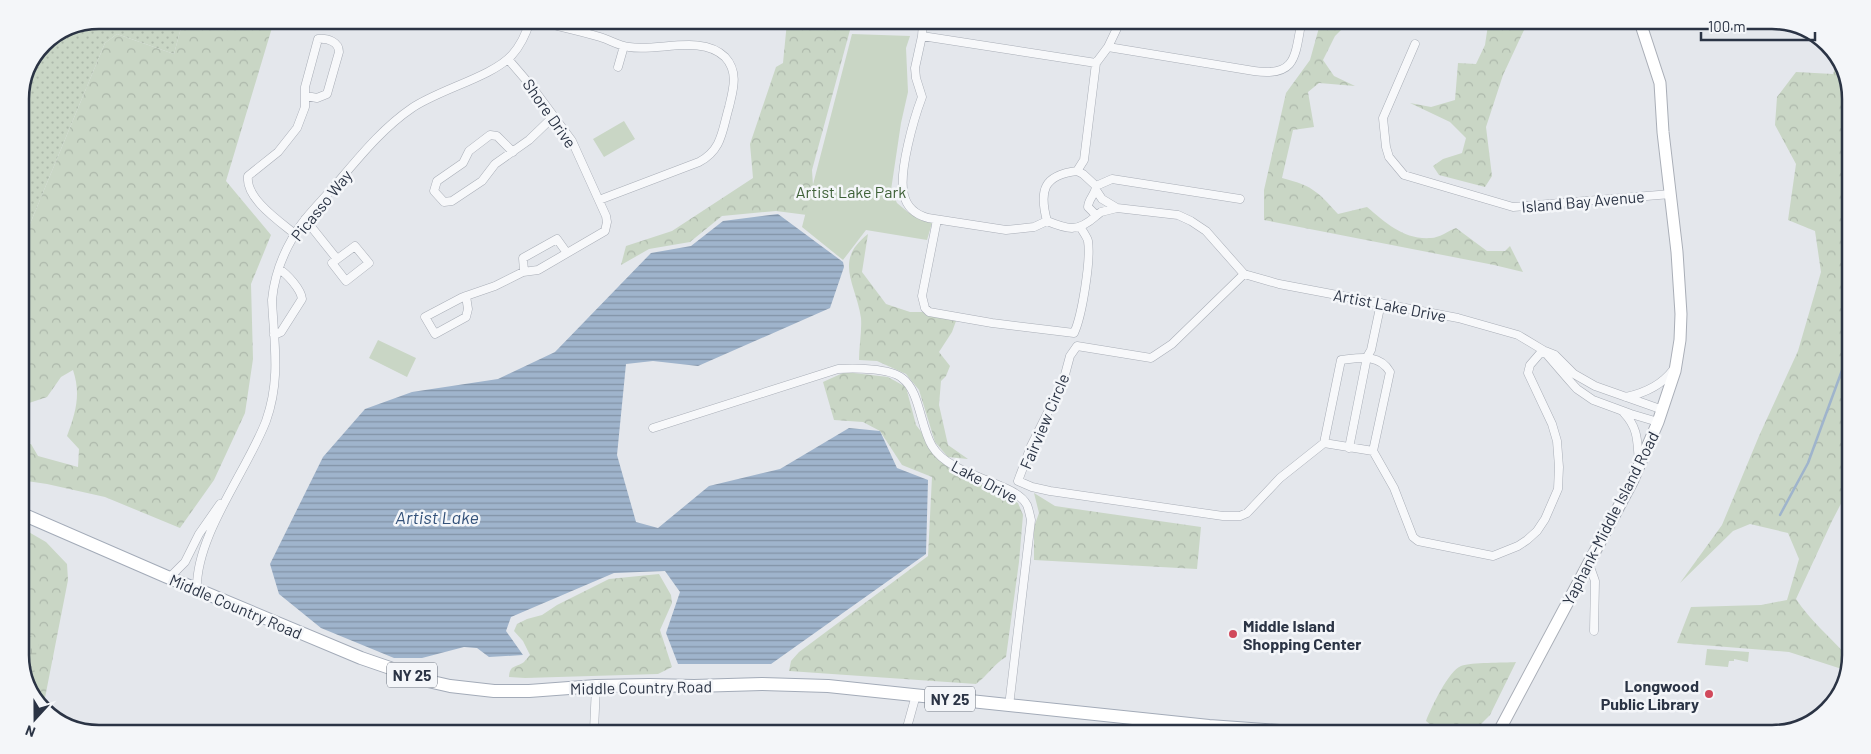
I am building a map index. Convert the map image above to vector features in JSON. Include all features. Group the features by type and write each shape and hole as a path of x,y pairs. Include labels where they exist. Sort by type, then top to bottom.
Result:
{"main road":[{"name":"Yaphank-Middle Island Road","path":"1502,725 1640,465 1663,410 1676,367 1681,314 1677,252 1663,132 1660,83 1642,29"},
{"name":"Middle Country Road","path":"29,517 361,658 428,681 450,686 494,691 529,691 596,686 650,685 762,684 828,686 1173,725"}],"street":[{"name":"Picasso Way","path":"198,590 197,571 202,554 269,411 277,371 272,300 279,269 285,252 295,234 305,219 365,150 396,119 432,96 496,67 508,58 525,36 528,29"},
{"path":"569,29 602,37 624,46 637,48 710,47 724,55 733,70 734,89 720,140 713,154 699,162 599,200"},
{"path":"923,29 915,68 922,97 914,117 902,178 902,188 907,204 918,215 937,220 964,222 1006,230 1034,228 1047,220"},
{"path":"1077,171 1084,160 1096,63 1108,47 1117,29"},
{"path":"1108,47 1254,71 1278,73 1286,69 1292,59 1300,29"},
{"path":"922,36 1096,63"},
{"path":"295,234 259,203 247,182 248,176 278,152 292,136 301,119 306,96 305,87 318,39 322,38 335,42 339,47 339,52 327,94 317,98 306,96"},
{"name":"Island Bay Avenue","path":"1415,44 1383,118 1389,157 1404,175 1513,207 1671,194"},
{"path":"618,67 624,46"},
{"name":"Shore Drive","path":"508,58 572,142 606,216 607,227 604,231 567,253"},
{"path":"513,152 497,136 490,135 470,151 463,163 437,181 434,191 444,202 452,201 482,180 495,164 513,152 529,140 554,116"},
{"path":"1047,220 1043,203 1044,191 1049,180 1077,171 1083,174 1096,188 1102,199 1116,208"},
{"path":"1096,216 1088,207 1088,202 1096,188 1112,179 1240,199"},
{"path":"1047,220 1068,228 1081,228 1101,212 1116,208 1178,216 1192,221 1206,231 1244,274"},
{"path":"305,219 337,259"},
{"path":"937,220 922,296 925,308 929,312 992,323 1074,333 1078,323 1088,269 1088,240 1081,228"},
{"path":"466,296 468,310 466,317 435,334 426,317 466,296 499,285 524,271 538,270 567,253 557,239 523,258 524,271"},
{"path":"355,246 369,263 346,281 332,264 337,259 355,246"},
{"path":"274,335 281,332 302,299 302,295 279,269"},
{"name":"Artist Lake Drive","path":"1244,274 1279,284 1458,318 1518,335 1543,350 1577,389 1593,400 1623,412 1658,422"},
{"name":"Fairview Circle","path":"1244,274 1172,344 1151,358 1077,346 1070,356 1063,382 1031,446 1018,481 1032,487 1050,491 1223,516 1240,516 1254,507 1280,478 1324,443"},
{"path":"1349,448 1367,357 1371,350 1381,303"},
{"path":"1373,451 1324,443 1341,360 1367,357 1377,359 1390,372 1373,451 1394,488 1410,534 1416,540 1493,556 1518,546 1537,531 1545,519 1558,490 1557,441 1552,424 1528,373 1530,365 1543,350 1555,355 1574,374 1594,386 1663,410"},
{"path":"1626,397 1648,391 1668,376 1676,367"},
{"name":"Lake Drive","path":"653,428 838,368 869,368 901,376 913,390 918,411 932,448 948,462 964,472 1002,486 1027,504 1031,520 1009,706"},
{"path":"1623,412 1633,422 1638,437 1640,465"},
{"name":"Picasso Way","path":"169,578 185,562 205,524 235,482"},
{"path":"191,550 202,554"},
{"path":"1589,564 1595,581 1594,631"},
{"path":"594,725 596,686"},
{"path":"908,725 916,695"}],"green space":[{"path":"181,29 174,54 117,34 105,43 29,226 29,98 30,85 40,60 60,40 85,30"},
{"path":"181,29 272,29 226,181 271,235 251,284 253,359 245,413 214,480 180,528 105,497 29,481 29,444 31,444 38,456 78,467 79,449 67,436 73,419 77,395 73,370 61,377 47,397 29,403 29,226 105,43 117,34 174,54"},
{"path":"786,29 860,29 850,30 812,170 814,202 807,215 776,211 722,216 690,242 649,249 621,265 626,246 672,231 753,178 750,144 776,67 783,63"},
{"path":"1319,29 1342,29 1335,36 1323,60 1334,76 1355,86 1319,83 1308,92 1314,127 1293,130 1282,178 1314,190 1338,214 1367,207 1396,229 1412,236 1434,238 1456,228 1487,251 1505,251 1510,246 1523,272 1264,220 1264,190 1286,93 1310,60"},
{"path":"1487,29 1524,30 1503,75 1486,127 1492,176 1485,187 1439,175 1433,166 1443,159 1462,153 1466,138 1450,122 1410,103 1431,107 1455,100 1458,63 1476,64 1485,45"},
{"name":"Artist Lake Park","path":"852,34 910,36 906,48 908,92 901,123 891,190 897,203 909,213 932,223 927,240 866,230 843,260 802,227"},
{"path":"1835,68 1839,76 1842,94 1842,502 1796,599 1813,621 1842,651 1841,669 1789,652 1677,643 1691,607 1761,605 1787,600 1799,559 1788,533 1750,524 1733,531 1680,583 1722,525 1759,436 1798,351 1821,272 1815,231 1788,220 1796,164 1775,125 1777,97 1796,72 1833,74"},
{"path":"624,121 635,139 604,157 593,139"},
{"path":"868,234 862,272 886,304 910,312 925,312 956,321 952,332 939,352 950,366 946,376 941,381 939,405 948,445 968,459 948,457 935,442 919,390 906,374 877,361 859,360 861,318 849,273 849,263 851,254 857,244"},
{"path":"378,340 416,358 407,377 369,358"},
{"path":"845,372 888,377 906,387 916,425 949,468 1018,503 1023,515 1019,562 1006,657 976,684 789,671 791,661 799,652 928,556 932,477 902,465 880,431 863,422 834,420 823,382"},
{"path":"1034,493 1055,506 1201,527 1197,569 1034,560 1034,527 1039,513"},
{"path":"29,532 46,542 67,564 68,580 46,694 41,694 32,678 29,660"},
{"path":"659,574 671,595 672,603 660,630 672,667 658,674 509,677 512,668 524,662 530,655 523,641 514,631 517,624 542,615 557,605 609,579"},
{"path":"29,636 37,638 39,651 32,678 29,660"},
{"path":"1707,649 1749,652 1748,662 1734,659 1734,661 1729,661 1728,667 1705,665"},
{"path":"1516,662 1490,715 1480,725 1431,725 1426,721 1451,674 1461,666"}],"water":[{"name":"Artist Lake","path":"778,214 843,262 844,267 830,308 698,366 653,361 626,364 617,455 636,522 658,528 709,486 780,469 849,428 880,431 897,468 928,480 926,554 771,664 678,664 666,633 680,592 665,571 614,573 511,617 506,631 523,655 489,657 477,648 464,647 422,658 394,658 321,628 279,594 270,564 323,457 365,409 412,392 498,379 555,352 651,253 691,246 723,221"}],"waterway":[{"path":"1780,515 1808,463 1842,370"}],"place":[{"name":"Middle Island Shopping Center","path":"1233,634"},
{"name":"Longwood Public Library","path":"1709,694"}]}
